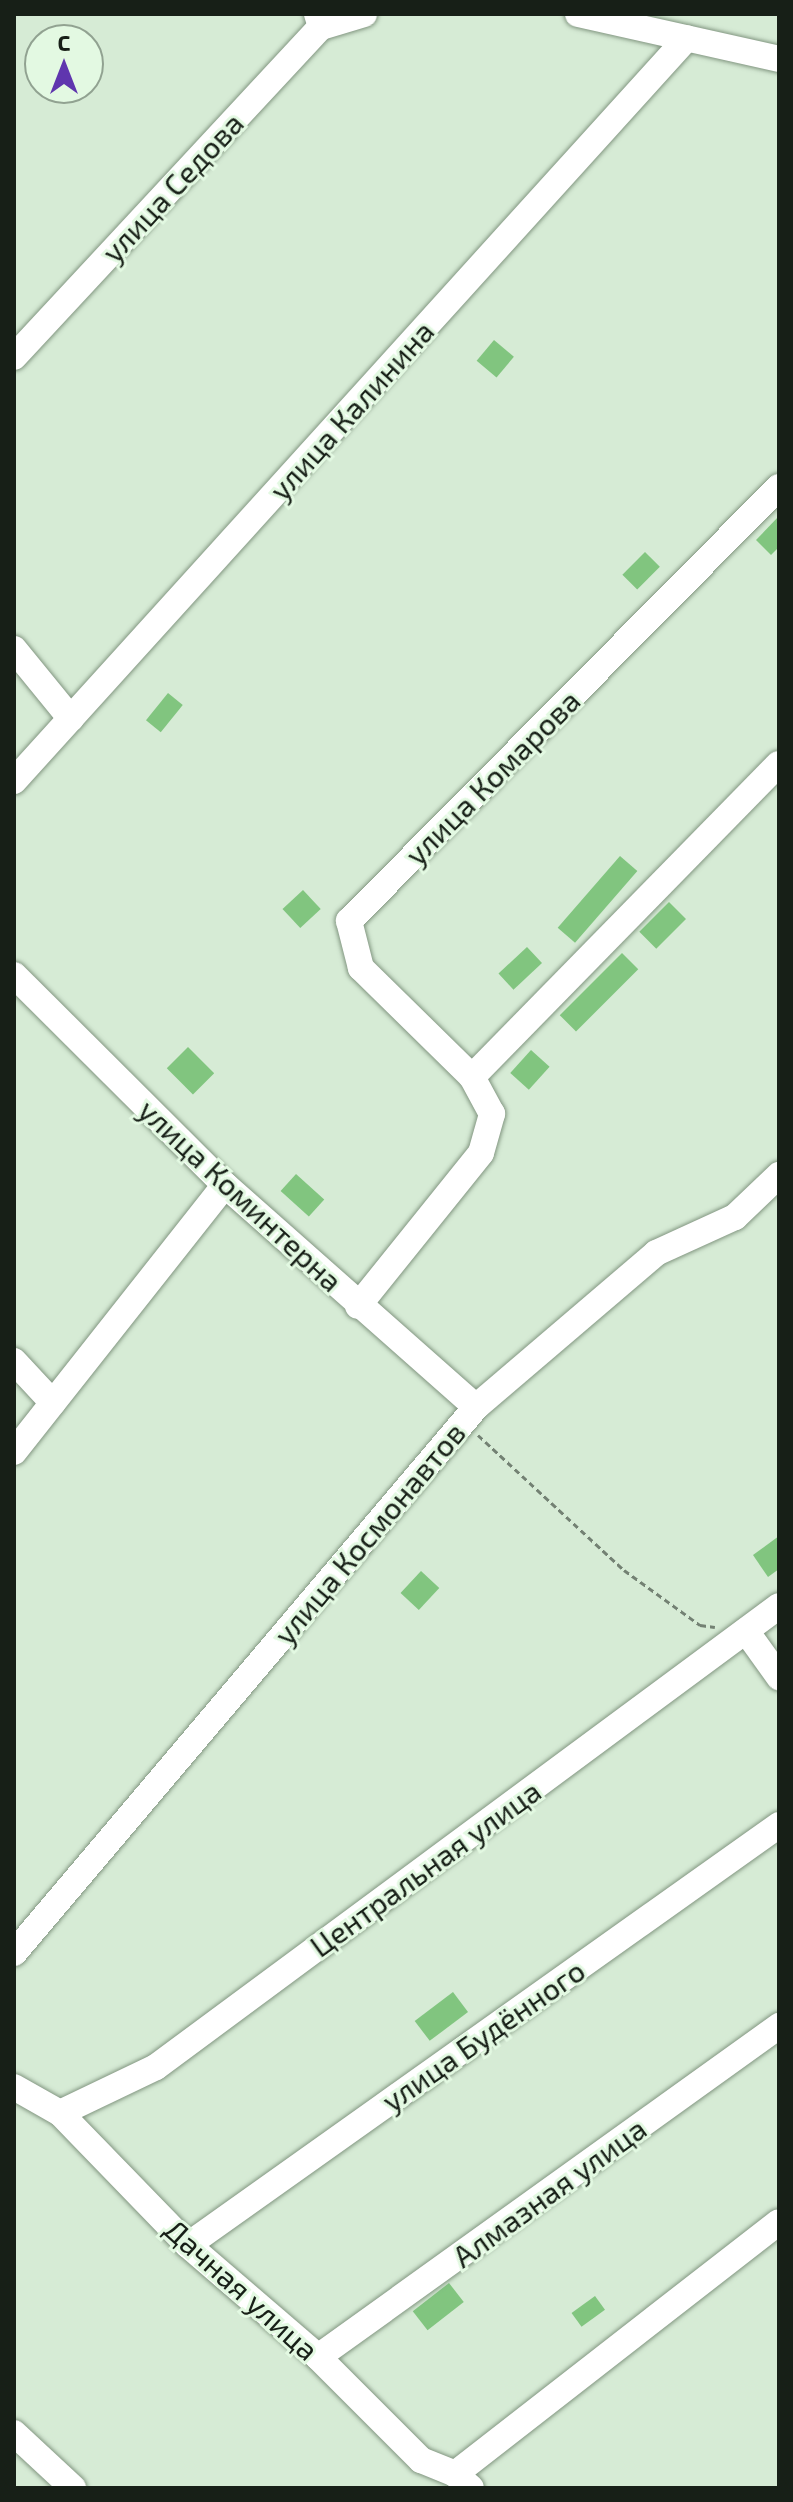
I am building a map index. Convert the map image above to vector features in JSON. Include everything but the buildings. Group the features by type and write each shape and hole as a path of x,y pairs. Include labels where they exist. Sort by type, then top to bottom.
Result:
{"street":[{"path":"319,21 364,14"},
{"path":"578,14 779,59"},
{"name":"улица Седова","path":"14,357 319,21"},
{"name":"улица Калинина","path":"14,781 687,38"},
{"name":"улица Комарова","path":"358,1306 481,1153 492,1114 472,1077 361,968 349,921 779,487"},
{"path":"14,649 71,719"},
{"path":"472,1077 779,764"},
{"name":"улица Коминтерна","path":"14,975 225,1185 358,1306 470,1414"},
{"name":"улица Космонавтов","path":"14,1953 470,1414 656,1253 735,1217 779,1175"},
{"path":"14,1452 225,1185"},
{"path":"14,1361 53,1403"},
{"name":"Центральная улица","path":"60,2113 156,2067 779,1606"},
{"path":"746,1631 779,1677"},
{"name":"улица Будённого","path":"188,2245 779,1825"},
{"name":"Алмазная улица","path":"318,2357 779,2026"},
{"name":"Дачная улица","path":"14,2087 60,2113 188,2245 318,2357 421,2460 463,2481"},
{"path":"463,2481 779,2222"},
{"path":"14,2433 73,2488"}],"path":[{"path":"470,1414 624,1570 700,1625 746,1631"}]}
